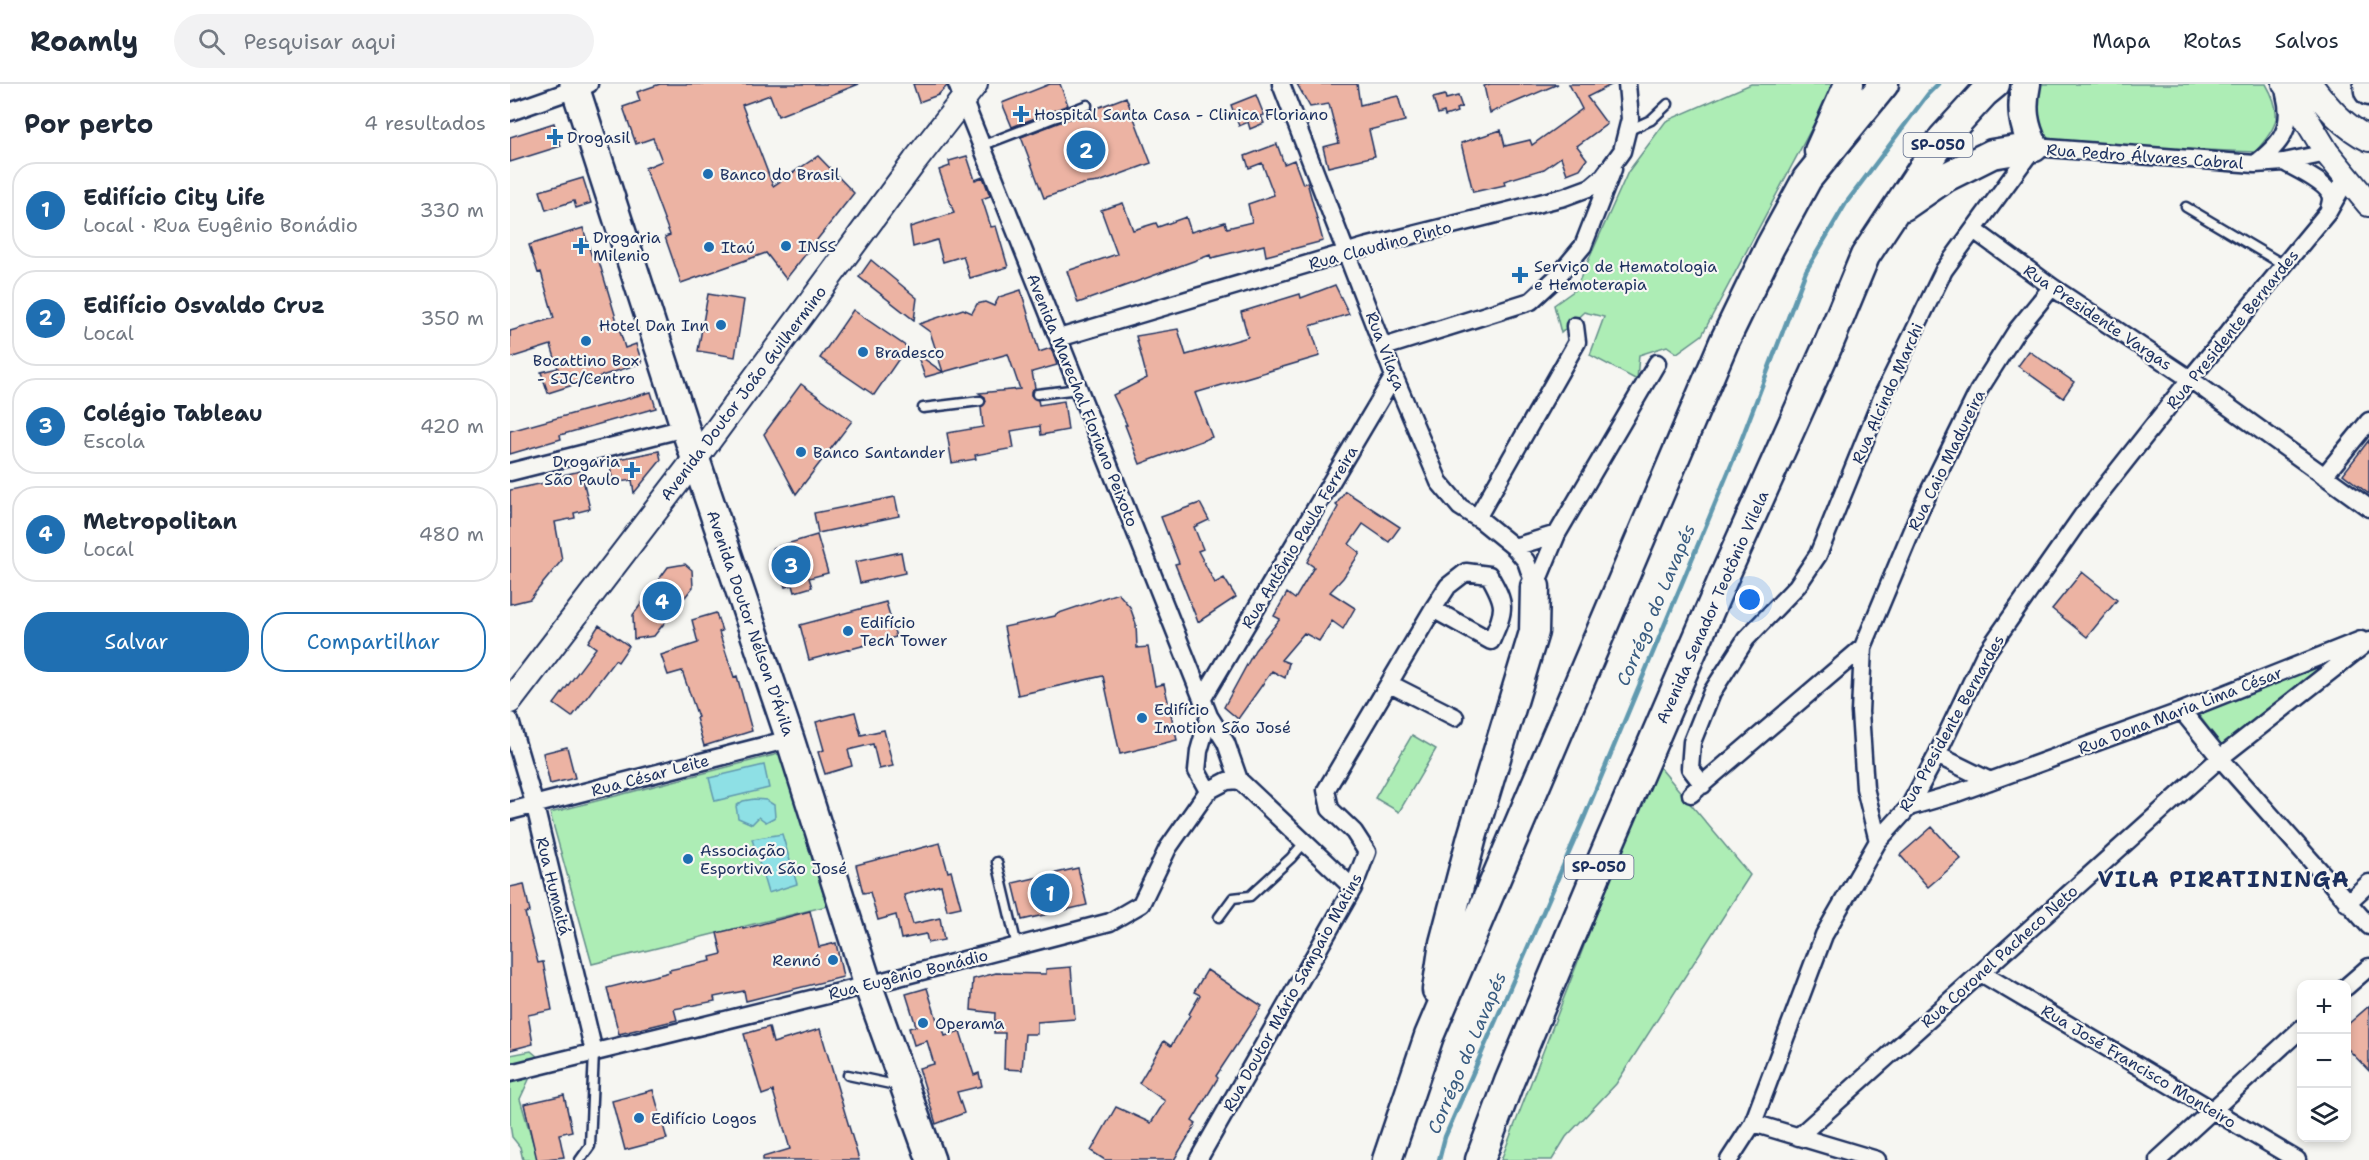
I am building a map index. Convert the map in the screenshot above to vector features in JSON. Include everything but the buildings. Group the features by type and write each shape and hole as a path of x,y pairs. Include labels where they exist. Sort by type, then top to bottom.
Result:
{"highway":[{"path":"1387,1160 1429,1036 1725,342 1770,247 1807,179 1849,84"},
{"path":"1807,179 1884,84"},
{"name":"Avenida Senador Teotônio Vilela","path":"1480,1160 1509,1082 1715,599 1825,353 1865,256 1943,138 1995,84"},
{"path":"1891,215 1946,177 1992,154 2034,147 2024,127 2022,105 2026,84"},
{"path":"2368,84 2369,92"},
{"path":"1429,1036 1444,942 1472,837 1534,632 1535,587"}],"main road":[{"path":"2284,84 2327,153 2368,203"},
{"path":"2310,84 2327,107 2354,132 2369,139"},
{"name":"Avenida Doutor Nélson D'Ávila","path":"580,86 685,428 790,739 868,985 931,1160"},
{"name":"Avenida Doutor João Guilhermino","path":"510,701 696,458 965,89"}],"street":[{"name":"Rua Vilaça","path":"1281,84 1439,482 1460,507 1514,547 1526,561 1535,587"},
{"name":"Rua Claudino Pinto","path":"1059,338 1347,252 1564,197 1591,187 1615,162 1622,151 1630,119 1627,84"},
{"path":"2255,164 2275,149 2285,133 2290,110 2284,84"},
{"path":"510,112 580,86"},
{"name":"Avenida Marechal Floriano Peixoto","path":"965,89 981,146 1209,716 1226,743 1239,780 1353,888"},
{"name":"Rua Pedro Álvares Cabral","path":"2034,147 2255,164 2284,162 2327,153"},
{"name":"Rua Alcindo Marchi","path":"1697,790 1690,768 1692,742 1712,692 1746,639 1797,586 1818,555 1884,393 1944,270 2034,147"},
{"path":"1384,347 1531,301 1558,276 1583,246 1615,162"},
{"path":"2284,162 2323,184 2330,191 2328,212"},
{"name":"Rua Presidente Bernardes","path":"1729,1160 1752,1123 1824,935 1878,840 1909,807 1937,755 1984,656 2082,516 2190,379 2328,212 2341,189 2343,172"},
{"path":"2328,212 2351,202 2368,203"},
{"name":"Rua Presidente Vargas","path":"1974,230 2052,287 2190,379 2369,508"},
{"name":"Rua Caio Madureira","path":"1878,840 1865,788 1860,712 1863,647 1923,506 1979,390 2017,330 2052,287"},
{"path":"1477,518 1577,342 1575,326"},
{"path":"1535,587 1557,534 1657,363"},
{"name":"Rua Antônio Paula Ferreira","path":"1203,698 1395,376"},
{"path":"2324,476 2369,421"},
{"path":"510,472 685,428"},
{"path":"1514,547 1557,534"},
{"name":"Rua Doutor Mário Sampaio Matins","path":"1198,1160 1353,888 1367,852 1354,832 1330,809 1326,790 1433,609 1448,586 1466,572 1489,575 1501,595 1503,613 1491,641 1433,609"},
{"name":"Rua Dona Maria Lima César","path":"1909,807 1990,781 2182,711 2369,639"},
{"name":"Rua Coronel Pacheco Neto","path":"1798,1137 2220,758 2369,639"},
{"name":"Rua Caio Madureira","path":"1697,790 1863,647"},
{"path":"1390,684 1455,717"},
{"path":"2182,711 2220,758 2369,927"},
{"path":"1209,716 1199,751 1197,771 1208,791 1227,781 1239,780"},
{"name":"Rua Humaitá","path":"510,721 535,806 594,1052"},
{"name":"Rua César Leite","path":"510,812 790,739"},
{"path":"1937,755 1990,781"},
{"name":"Rua Eugênio Bonádio","path":"510,1073 868,985 1110,922 1141,904 1168,848 1208,791"},
{"path":"2347,903 2369,883"},
{"path":"2351,983 2369,967"},
{"name":"Rua José Francisco Monteiro","path":"1981,973 2297,1160"},
{"path":"2158,1160 2297,1032"},
{"path":"1752,1123 1877,1160"}],"lane":[{"path":"1627,131 1651,120 1668,104"},
{"path":"981,146 1087,105"},
{"path":"2186,207 2284,264"},
{"path":"1037,394 1079,388"},
{"path":"923,408 980,401"},
{"path":"1219,917 1233,898 1250,896 1305,842"},
{"path":"997,862 1017,946"},
{"path":"579,1160 590,1146 594,1052"},
{"path":"848,1076 903,1086"}],"green space":[{"path":"1751,84 1835,84 1702,335 1677,353 1667,346 1639,355 1637,380 1590,355 1604,317 1584,312 1561,333 1554,305 1575,290 1628,172 1666,121"},
{"path":"2040,84 2266,84 2275,104 2276,121 2269,136 2255,152 2057,144 2037,130 2032,108"},
{"path":"2350,650 2228,754 2198,714"},
{"path":"1412,735 1436,749 1399,812 1375,798"},
{"name":"Associação Esportiva São José","path":"782,753 827,906 592,964 550,813"},
{"path":"1657,764 1750,875 1616,1084 1566,1137 1552,1160 1501,1160 1646,786"},
{"path":"531,1051 539,1058 520,1099 538,1160 523,1160 520,1147 512,1137 510,1124 510,1055"}],"water":[{"path":"764,765 769,788 715,801 709,778"},
{"path":"766,800 774,805 775,817 766,822 759,817 752,824 738,818 736,806 743,801"},
{"path":"782,834 797,884 768,893 752,839"}],"waterway":[{"name":"Corrégo do Lavapés","path":"1439,1160 1445,1137 1584,818 1737,451 1806,271 1846,203 1938,84"}],"place":[{"name":"Hospital Santa Casa - Clinica Floriano","path":"1021,114"},
{"name":"Drogasil","path":"555,137"},
{"name":"Edifício Osvaldo Cruz","path":"1086,150"},
{"name":"Banco do Brasil","path":"708,174"},
{"name":"Drogaria Milenio","path":"581,246"},
{"name":"INSS","path":"786,246"},
{"name":"Itaú","path":"709,247"},
{"name":"Serviço de Hematologia e Hemoterapia","path":"1520,275"},
{"name":"Hotel Dan Inn","path":"721,325"},
{"name":"Bocattino Box - SJC/Centro","path":"586,341"},
{"name":"Bradesco","path":"863,352"},
{"name":"Banco Santander","path":"801,452"},
{"name":"Drogaria São Paulo","path":"632,470"},
{"name":"Colégio Tableau","path":"791,565"},
{"name":"Metropolitan","path":"662,601"},
{"name":"Edifício Tech Tower","path":"848,631"},
{"name":"Edifício Imotion São José","path":"1142,718"},
{"name":"Associação Esportiva São José","path":"688,859"},
{"name":"Edifício City Life","path":"1050,893"},
{"name":"Rennó","path":"833,960"},
{"name":"Operama","path":"923,1023"},
{"name":"Edifício Logos","path":"639,1118"}],"district":[{"name":"VILA PIRATININGA","path":"2224,879"}]}
